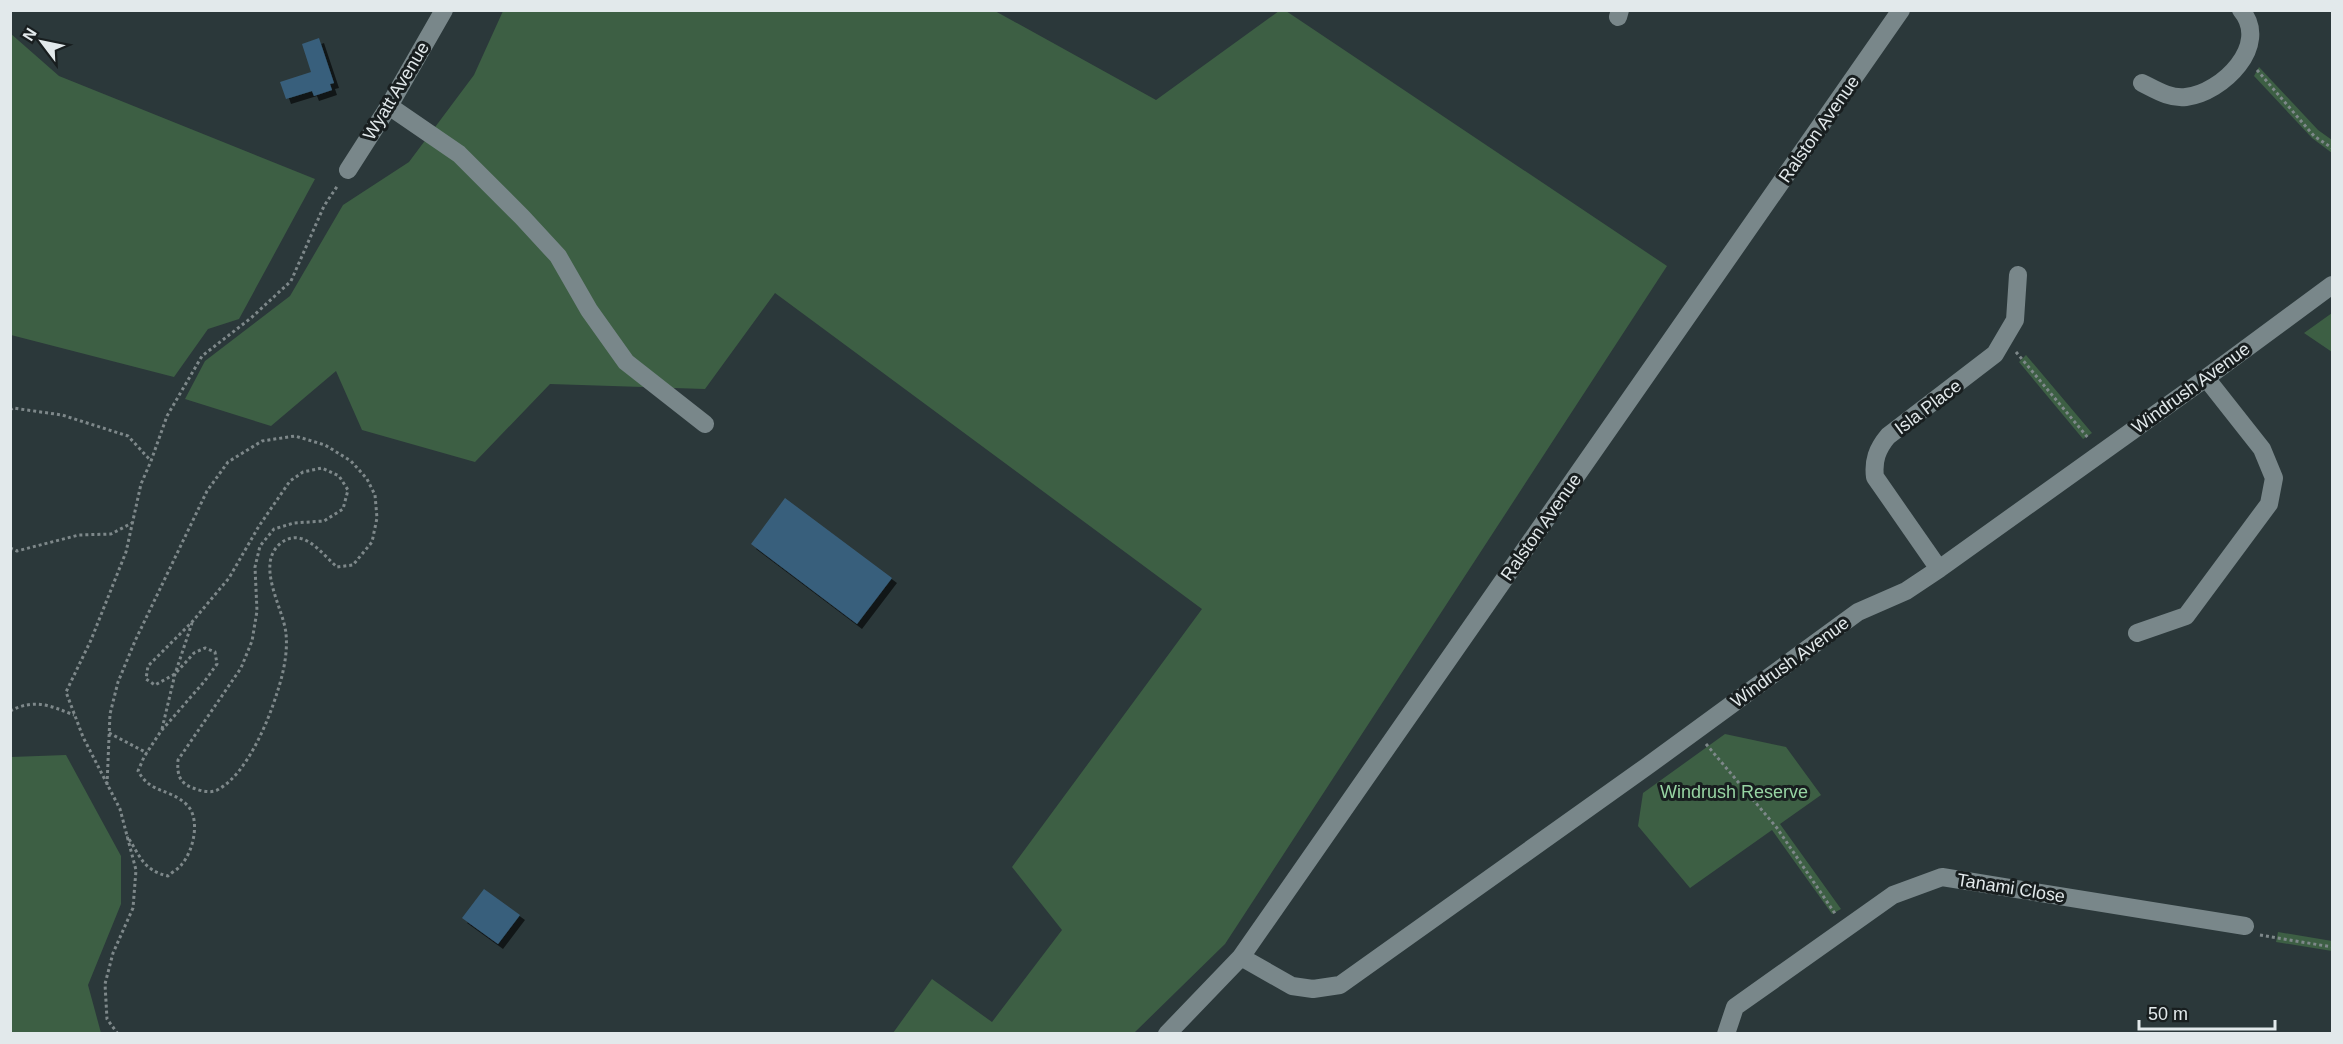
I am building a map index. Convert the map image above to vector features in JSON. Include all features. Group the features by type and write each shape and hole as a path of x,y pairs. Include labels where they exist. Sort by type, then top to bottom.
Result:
{"street":[{"name":"Wyatt Avenue","path":"348,170 389,106 444,10"},
{"name":"Ralston Avenue","path":"1167,1034 1241,957 1901,10"},
{"path":"2142,83 2168,95 2185,97 2213,89 2226,80 2244,56 2249,43 2250,32 2247,17 2241,10"},
{"path":"389,106 459,154 506,201 558,256 588,310 626,362 705,424"},
{"name":"Isla Place","path":"1939,569 1875,477 1875,459 1881,444 1888,436 1995,354 2015,320 2018,275"},
{"name":"Windrush Avenue","path":"1241,957 1292,986 1313,989 1340,985 1858,612 1906,591 1939,569 2332,285"},
{"path":"2137,633 2187,616 2269,504 2274,478 2262,449 2206,378"},
{"name":"Tanami Close","path":"1726,1034 1735,1007 1893,895 1942,877 2244,927"}],"path":[{"path":"2244,56 2314,136 2332,148"},
{"path":"118,1034 107,1019 105,984 113,952 133,908 136,870 120,809 66,692 91,640 126,552 141,484 167,416 202,356 251,318 291,281 324,206 348,170"},
{"path":"2004,340 2026,362 2101,453"},
{"path":"10,410 14,408 62,415 128,436 151,461"},
{"path":"107,784 110,714 118,682 135,641 207,491 228,462 262,441 295,436 325,445 351,460 367,480 375,495 376,518 372,542 353,566 337,567 310,541 293,538 280,543 272,554 269,571 286,633 285,658 280,684 271,713 255,744 235,776 217,791 201,792 184,785 177,773 178,760 236,676 252,641 257,611 255,567 260,546 274,529 324,521 343,509 348,490 339,476 322,468 303,472 290,481 229,578 192,622 148,666 146,680 155,685 175,674 194,653 205,648 215,652 217,664 162,731 138,771 143,781 188,805 194,818 191,847 182,864 168,876 155,873 143,863 127,836"},
{"path":"10,548 17,552 79,535 111,534 132,523"},
{"path":"162,731 175,674 192,622"},
{"path":"10,711 18,707 42,703 75,715"},
{"path":"1695,731 1777,828 1845,929"},
{"path":"109,733 147,753"},
{"path":"2244,927 2257,935 2332,947"}],"green space":[{"path":"503,11 995,11 1156,100 1279,11 1286,11 1667,266 1225,944 1134,1033 893,1033 932,979 992,1022 1062,930 1012,867 1202,609 775,293 705,389 550,384 475,462 362,430 336,371 271,426 185,399 205,361 290,296 343,205 409,162 474,75"},
{"path":"10,33 59,76 315,179 239,319 208,329 174,377 11,335"},
{"path":"2259,67 2318,130 2332,140 2332,153 2312,138 2254,76"},
{"path":"2332,313 2332,352 2304,333"},
{"path":"2026,355 2092,433 2083,439 2019,362"},
{"name":"Windrush Reserve","path":"1725,734 1786,747 1821,795 1780,824 1841,909 1832,914 1772,830 1690,888 1638,826 1643,793"},
{"path":"66,755 121,856 121,904 88,985 101,1033 11,1033 11,757"},
{"path":"2278,932 2332,941 2332,951 2276,942"}],"building":[{"path":"319,38 334,83 330,84 332,90 314,96 312,91 286,99 280,82 311,72 302,44"},
{"path":"785,498 892,578 857,624 751,544"},
{"path":"484,889 520,915 498,944 462,918"}]}
